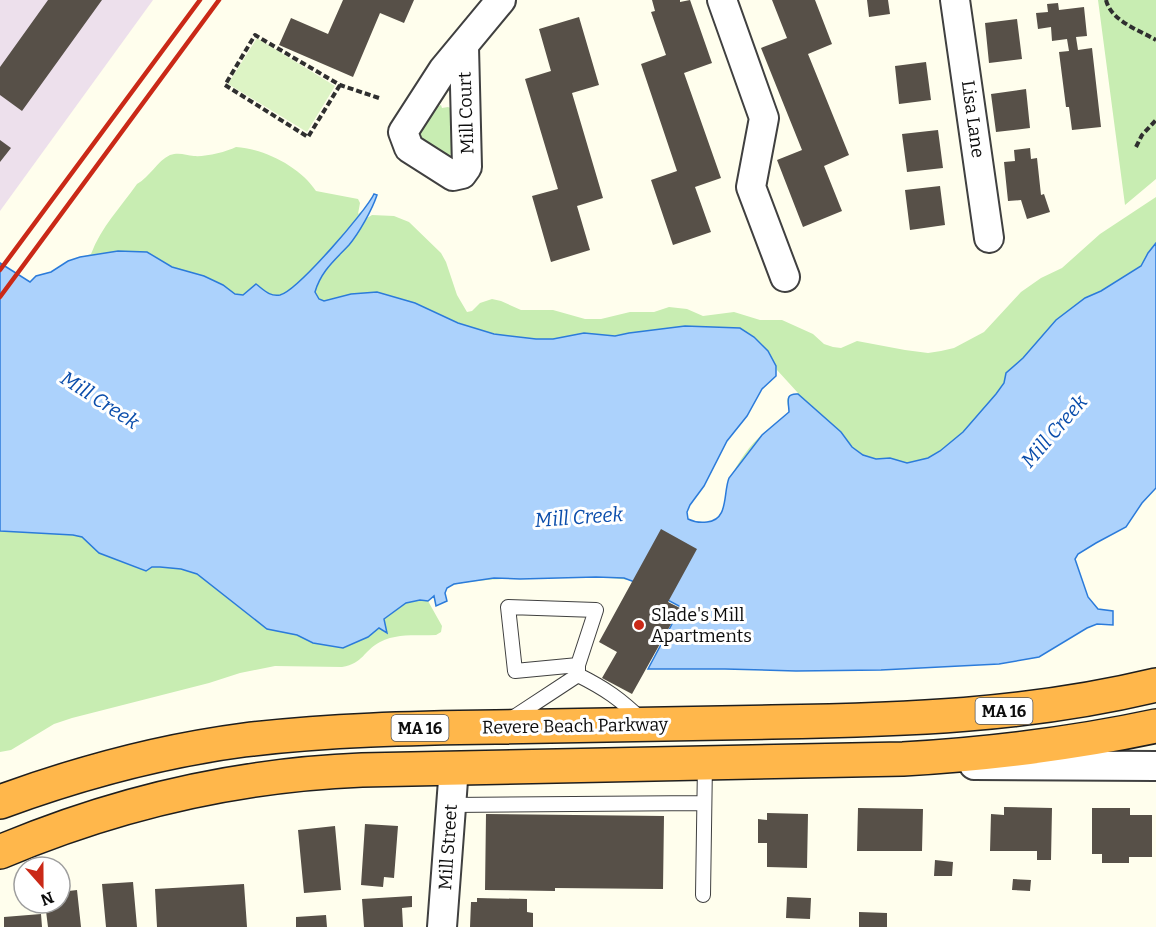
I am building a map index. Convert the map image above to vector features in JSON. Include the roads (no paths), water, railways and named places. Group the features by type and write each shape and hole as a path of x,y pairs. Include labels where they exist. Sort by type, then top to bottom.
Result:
{"highway":[{"name":"Revere Beach Parkway","path":"0,802 107,767 184,750 241,741 376,729 939,718 1096,698 1156,685"},
{"name":"MA 16","path":"0,852 97,815 161,798 227,783 328,771 858,760 970,755 1040,747 1156,726"}],"street":[{"name":"Mill Court","path":"464,47 501,0"},
{"path":"722,0 764,118 751,187 785,277"},
{"name":"Lisa Lane","path":"955,0 989,238"},
{"path":"858,760 1005,766 1156,766"},
{"name":"Mill Street","path":"442,927 454,767"}],"lane":[{"path":"499,727 578,670 596,610 508,608 515,671 578,670 620,699 646,725"},
{"path":"703,896 705,763"},
{"path":"451,805 704,803"}],"water":[{"name":"Mill Creek","path":"374,194 377,195 375,201 361,228 321,278 315,292 319,299 324,301 351,294 377,292 415,303 458,323 494,334 536,339 553,339 584,333 615,336 685,326 740,328 754,337 768,351 776,366 776,376 762,389 747,416 727,441 704,486 690,505 687,512 688,519 695,522 707,522 719,516 724,505 729,478 762,435 789,412 788,399 794,394 798,394 841,432 852,447 863,455 876,459 890,458 907,463 928,458 940,451 963,432 996,394 1004,383 1006,373 1023,358 1056,320 1085,298 1101,291 1141,266 1156,243 1156,488 1142,503 1126,527 1078,554 1075,559 1088,597 1098,609 1113,611 1113,625 1097,624 1087,628 1039,657 999,664 881,670 648,669 681,607 624,578 494,578 454,584 447,588 445,593 447,601 436,606 434,596 428,601 406,603 384,619 387,633 379,628 368,637 343,648 313,643 297,635 267,629 197,574 181,569 160,567 152,567 146,571 99,553 82,537 73,535 0,531 0,263 30,282 36,276 51,272 68,261 80,257 118,251 147,252 172,267 204,276 223,285 235,294 243,295 256,284 270,294 280,295 289,290 315,266"}],"railway":[{"path":"0,270 200,0"},
{"path":"0,297 219,0"}],"place":[{"name":"Slade's Mill Apartments","path":"639,625"}]}
